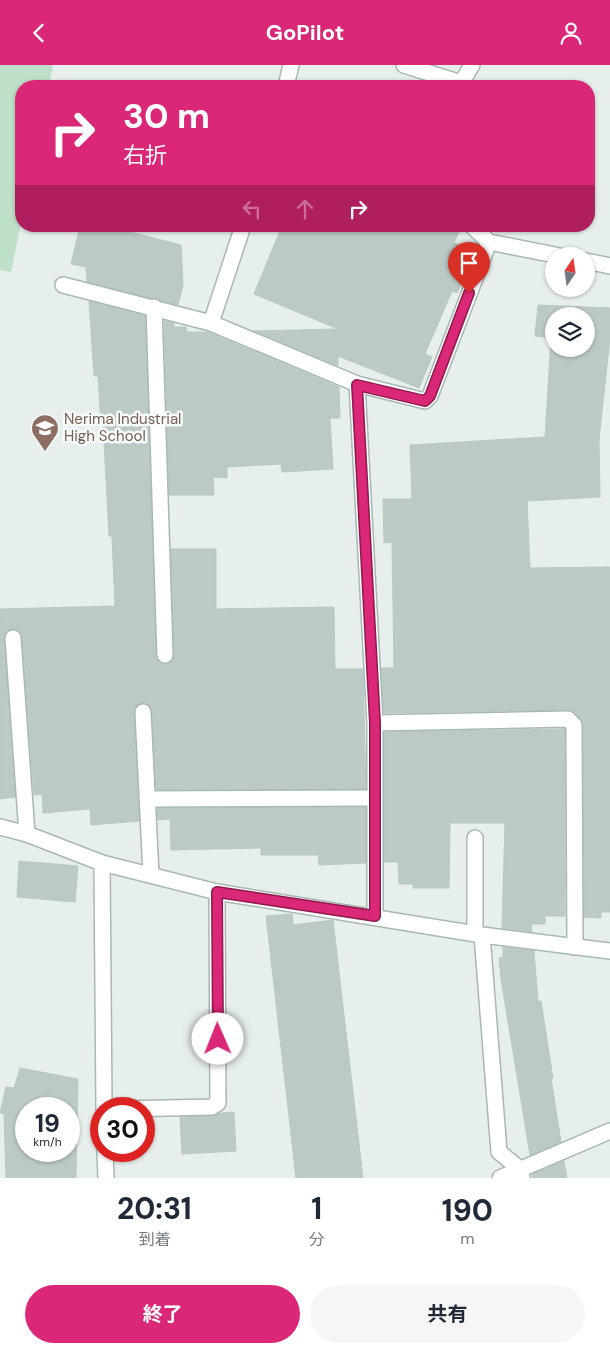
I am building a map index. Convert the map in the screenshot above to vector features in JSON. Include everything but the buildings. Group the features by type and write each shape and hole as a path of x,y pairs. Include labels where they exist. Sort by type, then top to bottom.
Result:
{"street":[{"path":"287,80 291,65"},
{"path":"404,65 452,80"},
{"path":"463,80 467,77 472,65"},
{"path":"211,323 241,232"},
{"path":"478,232 489,242 545,253"},
{"path":"63,285 211,323 357,385 425,401 430,396 489,242"},
{"path":"595,263 610,266"},
{"path":"154,307 165,655"},
{"path":"357,385 375,723 375,916"},
{"path":"13,638 26,834"},
{"path":"143,712 151,875"},
{"path":"375,723 568,719 572,721 574,725 574,947"},
{"path":"147,799 375,798"},
{"path":"0,827 26,834 102,863 217,892 479,934 610,951"},
{"path":"475,839 479,934 499,1152 521,1174"},
{"path":"102,863 104,1097"},
{"path":"155,1108 212,1107 218,1103 217,892"},
{"path":"500,1178 521,1174 610,1131"},
{"path":"105,1162 106,1178"}],"green space":[{"path":"0,65 53,65 50,80 15,80 15,232 19,232 11,272 0,270"}],"place":[{"name":"Nerima Industrial High School","path":"45,452"}],"route":[{"path":"218,1039 217,892 375,916 375,723 357,385 425,401 430,396 469,293"}]}
